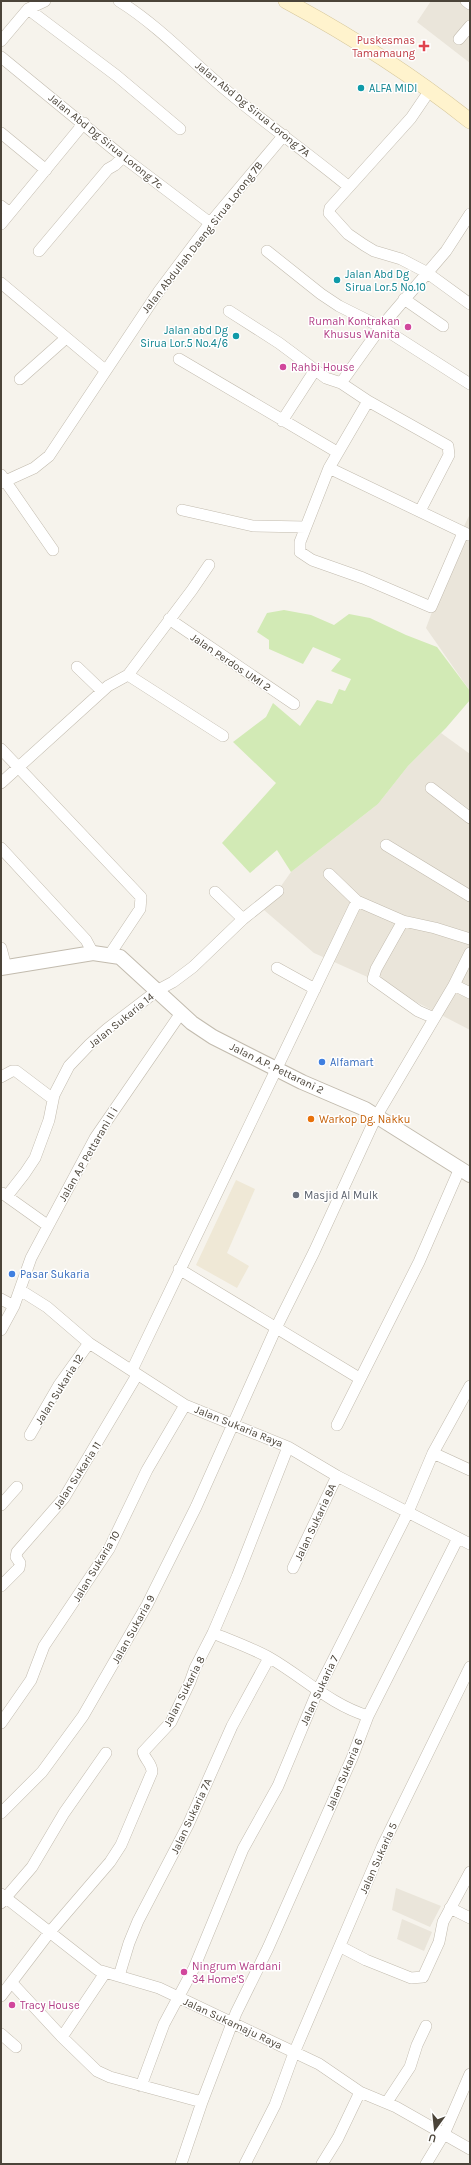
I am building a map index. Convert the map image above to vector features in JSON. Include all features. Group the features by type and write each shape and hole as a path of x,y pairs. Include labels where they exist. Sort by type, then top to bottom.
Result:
{"main road":[{"path":"286,1 355,41 430,90 470,121"}],"street":[{"path":"1,41 28,9 46,1"},
{"name":"Jalan Abd Dg Sirua Lorong 7A","path":"119,1 154,26 227,92 349,187"},
{"path":"466,1 470,4"},
{"path":"28,9 117,76 180,129"},
{"path":"459,40 470,26"},
{"name":"Jalan Abd Dg Sirua Lorong 7c","path":"1,57 123,156 210,223"},
{"path":"430,90 411,118 330,208 330,216 348,234 364,245 374,251 401,259 426,272 470,304"},
{"path":"1,224 84,123"},
{"path":"1,133 46,170"},
{"name":"Jalan Abdullah Daeng Sirua Lorong 7B","path":"2,480 34,468 49,456 105,370 159,292 210,223 284,135"},
{"path":"39,252 108,169 115,165 123,156"},
{"path":"1,206 10,213"},
{"path":"342,383 381,327 426,272 467,226 470,214"},
{"path":"267,251 321,294 339,306 381,327 470,384"},
{"path":"1,283 65,339 105,370"},
{"path":"404,299 443,326"},
{"path":"229,310 326,378 342,383 368,401 448,446 448,455 420,511"},
{"path":"20,379 65,339"},
{"path":"179,359 337,452"},
{"path":"282,421 315,370"},
{"path":"329,468 467,534 432,606 429,607 376,583 333,568 302,554 300,542 329,468 368,401"},
{"path":"2,480 53,550"},
{"path":"182,510 253,526 306,527"},
{"path":"1,783 102,691 117,679 128,675 209,565"},
{"name":"Jalan Perdos UMI 2","path":"169,620 294,704"},
{"path":"77,667 102,691"},
{"path":"128,675 223,736"},
{"path":"1,749 141,897 140,909 110,954"},
{"path":"431,788 470,818"},
{"path":"386,845 470,896"},
{"path":"1,848 86,940 93,953"},
{"path":"329,874 357,901 403,921 435,928 470,939"},
{"name":"Jalan Sukaria 14","path":"4,1194 25,1173 34,1158 49,1120 53,1099 64,1074 90,1044 158,990 173,982 193,967 243,919 278,891"},
{"path":"214,892 243,919"},
{"path":"135,1372 179,1269 278,1070 357,901"},
{"path":"403,921 376,969 373,979 418,1011 434,1018"},
{"path":"1,948 3,968"},
{"name":"Jalan A.P. Pettarani 2","path":"3,968 93,953 110,954 122,959 158,990 192,1023 213,1037 278,1070 348,1101 376,1116 465,1171"},
{"name":"Jalan Sukaria 9","path":"1,1813 22,1794 52,1759 94,1698 151,1598 234,1424 276,1328 314,1252 376,1116 454,985 470,953"},
{"path":"277,968 315,989"},
{"path":"454,985 470,993"},
{"name":"Jalan A.P Pettarani II i","path":"1,1330 14,1306 30,1258 95,1138 181,1013"},
{"path":"1,1077 12,1071 16,1071 53,1099"},
{"path":"337,1425 359,1378 465,1171"},
{"path":"4,1194 47,1225"},
{"path":"179,1269 359,1378"},
{"name":"Jalan Sukaria Raya","path":"20,1290 47,1308 89,1343 185,1405 288,1447 337,1476 470,1544"},
{"path":"1,1300 14,1306"},
{"name":"Jalan Sukaria 12","path":"30,1436 59,1386 89,1343"},
{"name":"Jalan Sukaria 11","path":"1,1586 19,1568 20,1563 16,1557 17,1552 64,1498 135,1372"},
{"name":"Jalan Sukaria 7","path":"141,2086 164,2024 177,1997 194,1968 244,1849 278,1786 318,1690 408,1512 433,1453 469,1392"},
{"name":"Jalan Sukaria 10","path":"1,1723 24,1693 31,1680 44,1646 108,1549 147,1470 185,1405"},
{"name":"Jalan Sukaria 8","path":"49,1933 110,1862 121,1845 152,1772 151,1765 144,1756 144,1752 171,1722 190,1682 250,1548 288,1447"},
{"path":"433,1453 470,1470"},
{"name":"Jalan Sukaria 8A","path":"293,1568 337,1476"},
{"path":"1,1505 17,1486"},
{"name":"Jalan Sukaria 6","path":"181,2164 202,2102 234,2018 268,1948 352,1758 368,1716 458,1538"},
{"path":"213,1633 269,1658 318,1690 356,1712 368,1716"},
{"name":"Jalan Sukaria 7A","path":"120,1976 129,1943 138,1921 188,1825 232,1726 269,1658"},
{"name":"Jalan Sukaria 5","path":"245,2164 274,2105 294,2053 341,1947 382,1847 470,1668"},
{"path":"2,1898 32,1867 64,1813 106,1753"},
{"path":"341,1947 366,1960 411,1978 423,1977 439,1942 443,1922 470,1872"},
{"name":"Jalan Sukamaju Raya","path":"2,1898 91,1966 105,1973 159,1988 177,1997 234,2018 294,2053 318,2064 360,2092 387,2102 470,2149"},
{"path":"450,1908 470,1918"},
{"path":"1,1996 49,1933"},
{"path":"62,2037 105,1973"},
{"path":"12,1983 62,2037 97,2071 110,2077 202,2102"},
{"path":"387,2102 410,2067 417,2045 426,2026"},
{"path":"1,2034 16,2047"},
{"path":"426,2164 444,2134 470,2074"},
{"path":"322,2164 338,2138 360,2092"}],"shaded area":[{"path":"431,1 470,1 470,63 417,22"},
{"path":"470,514 470,691 426,628 464,526"},
{"path":"441,733 470,754 470,1030 372,979 314,953 264,910 291,872 378,804 408,766"},
{"path":"236,1180 255,1189 227,1253 249,1266 237,1288 196,1265"},
{"path":"396,1888 441,1906 430,1927 392,1910"},
{"path":"402,1919 432,1932 424,1951 397,1939"}],"green space":[{"path":"284,610 311,615 334,625 349,614 370,618 406,635 437,647 470,691 470,700 446,728 408,766 378,804 291,872 277,850 250,873 222,843 276,783 233,742 266,717 273,703 300,726 317,700 332,704 339,689 345,691 351,679 331,671 341,659 313,647 303,664 269,649 269,640 257,632 267,613"}],"place":[{"name":"Puskesmas Tamamaung","path":"424,46"},
{"name":"ALFA MIDI","path":"361,88"},
{"name":"Jalan Abd Dg Sirua Lor.5 No.10","path":"337,280"},
{"name":"Rumah Kontrakan Khusus Wanita","path":"408,327"},
{"name":"Jalan abd Dg Sirua Lor.5 No.4/6","path":"236,336"},
{"name":"Rahbi House","path":"283,367"},
{"name":"Alfamart","path":"322,1062"},
{"name":"Warkop Dg. Nakku","path":"311,1119"},
{"name":"Masjid Al Mulk","path":"296,1195"},
{"name":"Pasar Sukaria","path":"12,1274"},
{"name":"Ningrum Wardani 34 Home'S","path":"184,1972"},
{"name":"Tracy House","path":"12,2005"}]}
